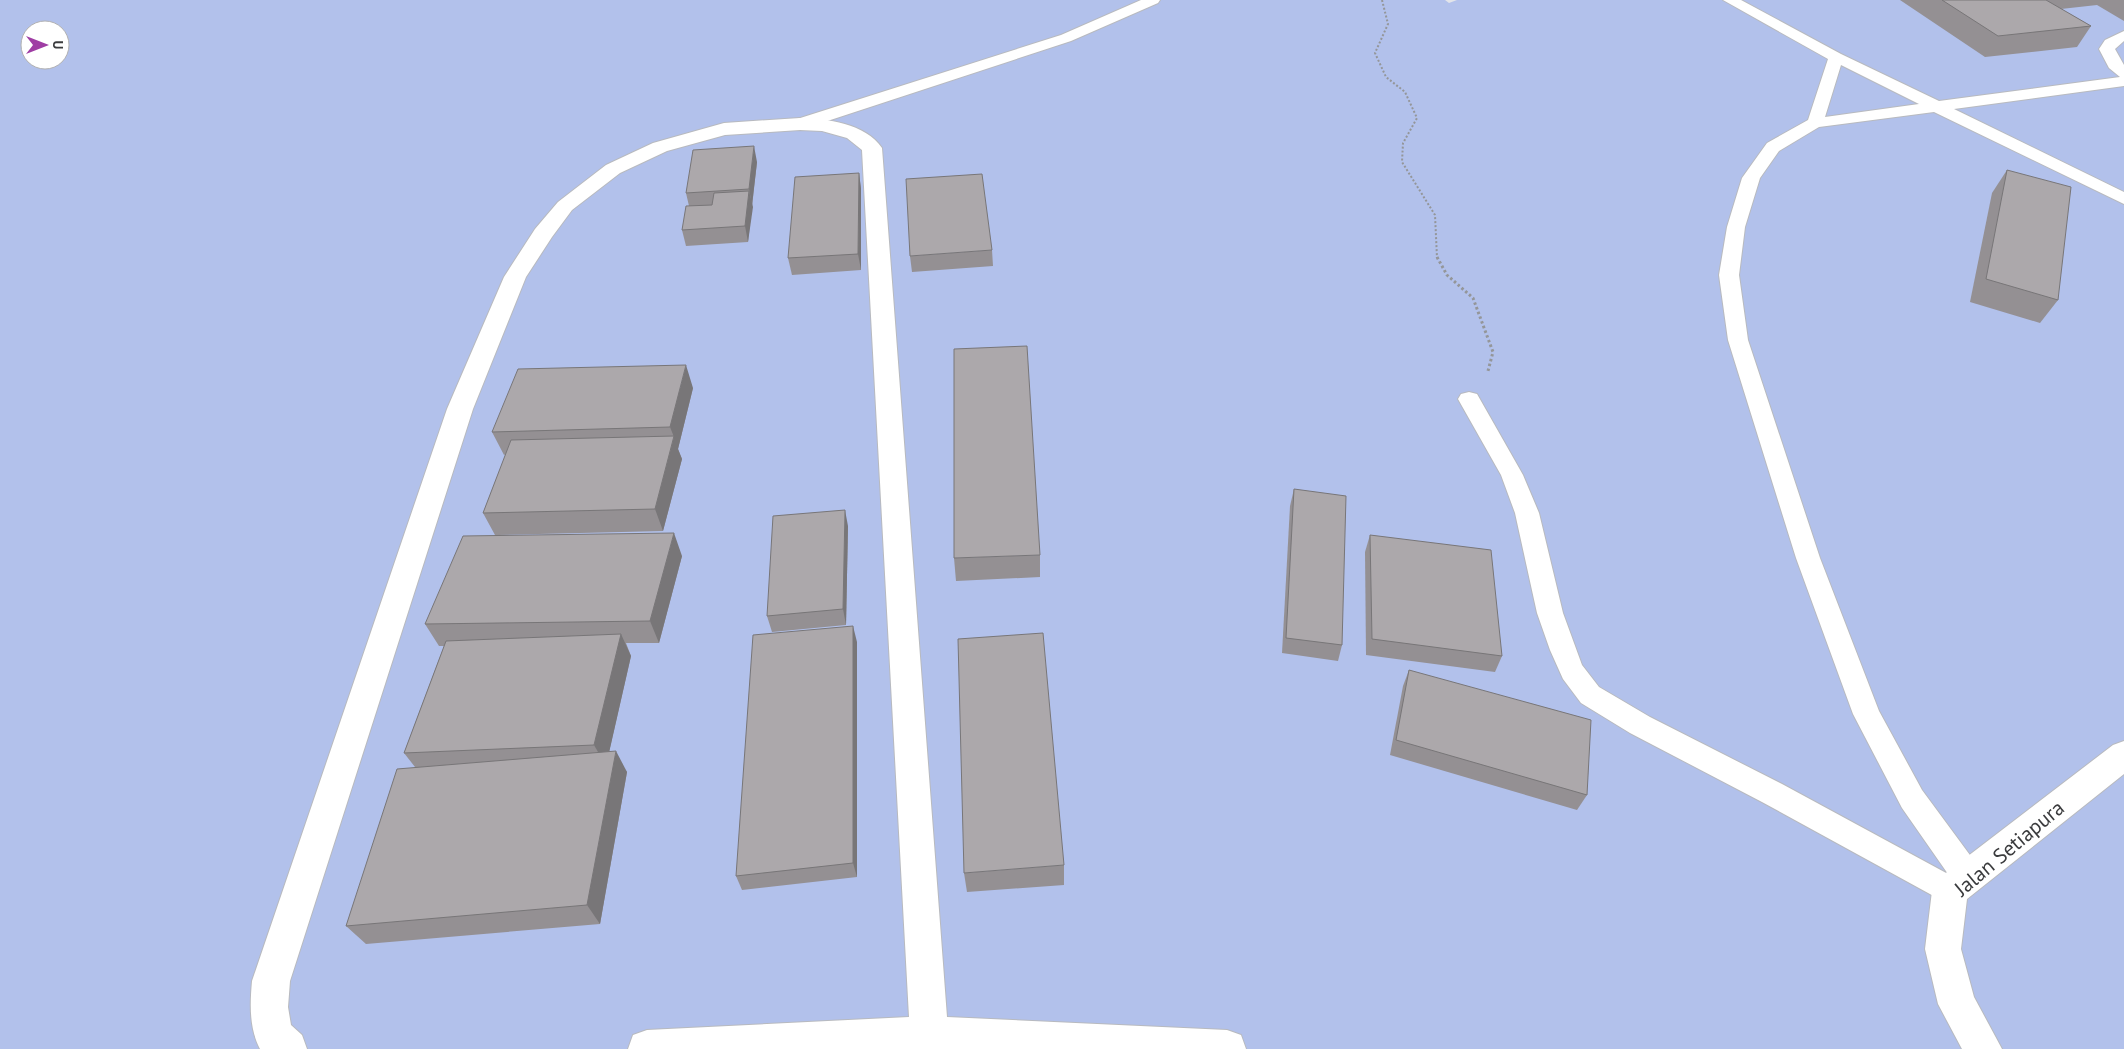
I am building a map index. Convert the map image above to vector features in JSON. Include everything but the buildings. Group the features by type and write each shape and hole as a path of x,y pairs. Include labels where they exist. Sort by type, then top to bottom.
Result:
{"street":[{"path":"288,1049 273,1035 269,1007 271,980 460,410 515,277 543,234 565,206 613,169 660,147 724,129 800,124 823,125 854,134 872,148 929,1035"},
{"name":"Jalan Setiapura","path":"1983,1049 1957,1004 1943,949 1958,884 2124,756"},
{"path":"647,1049 929,1035 1228,1049"}],"lane":[{"path":"800,124 1057,41 1153,0"},
{"path":"1730,0 1836,57 2124,199"},
{"path":"2124,35 2110,43 2107,49 2114,65 2124,73"},
{"path":"1815,123 1836,57"},
{"path":"1958,884 1867,714 1808,558 1738,340 1729,275 1736,227 1751,178 1773,147 1815,123 1936,105 2124,81"},
{"path":"1470,399 1512,475 1527,513 1550,613 1572,671 1590,695 1640,725 1772,793 1958,884"}],"path":[{"path":"1382,0 1388,24 1375,53 1386,77 1405,92 1417,118 1402,143 1402,162 1435,215 1437,259 1446,275 1473,298 1493,352 1482,392 1470,399"}],"shaded area":[{"path":"0,0 1445,0 1449,3 1457,0 2124,0 2124,1049 0,1049"}]}
